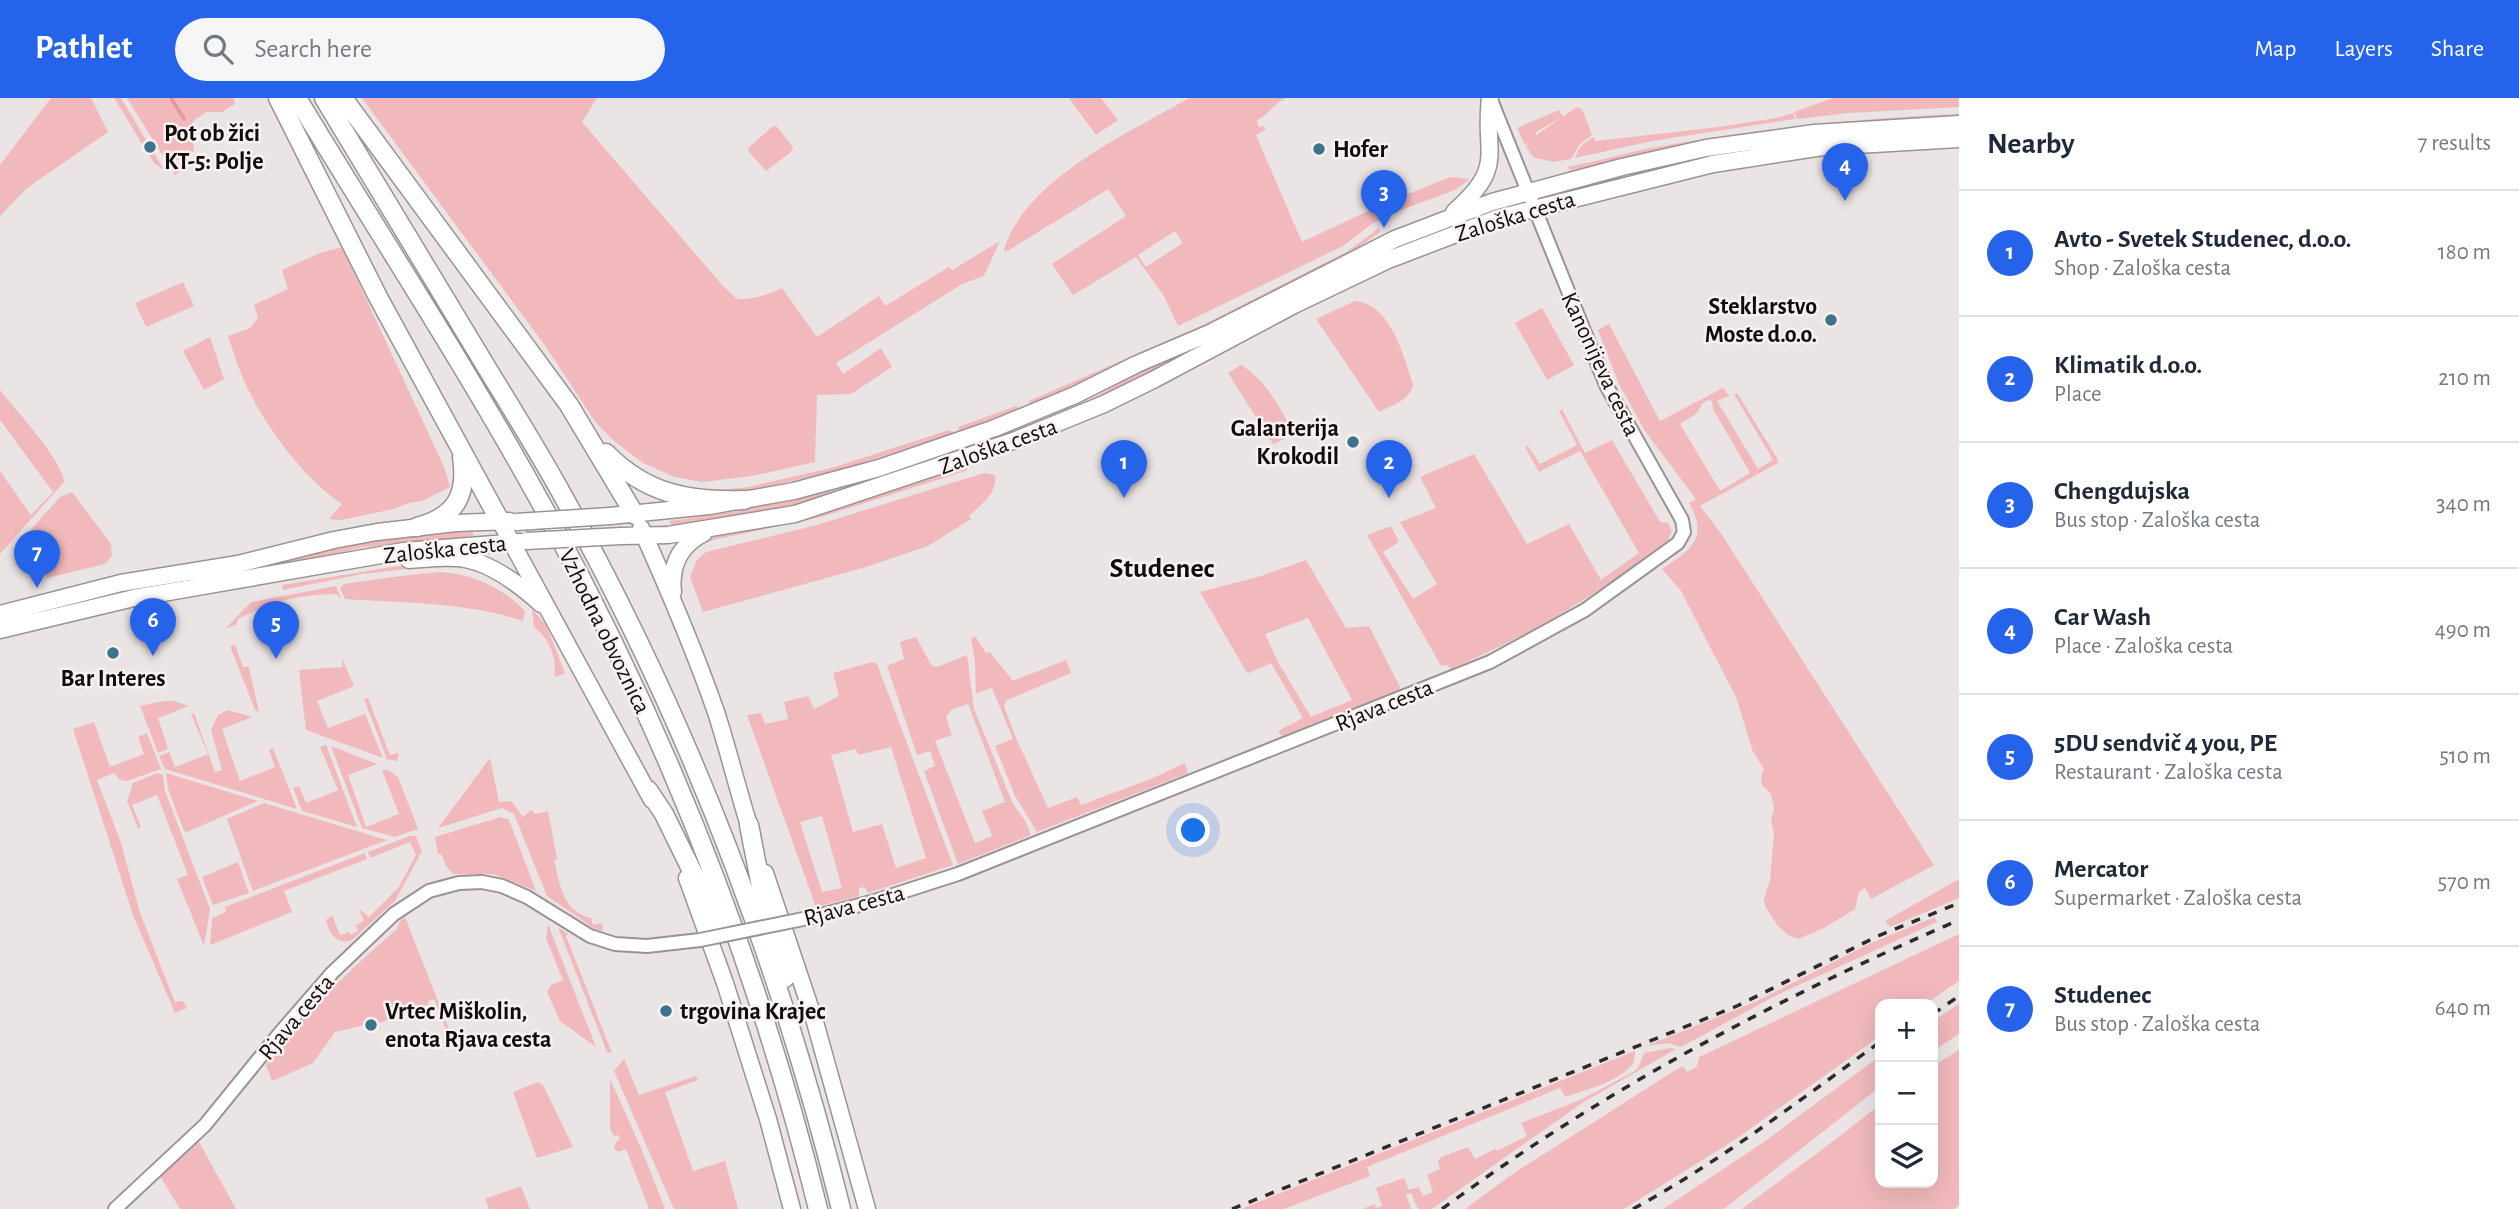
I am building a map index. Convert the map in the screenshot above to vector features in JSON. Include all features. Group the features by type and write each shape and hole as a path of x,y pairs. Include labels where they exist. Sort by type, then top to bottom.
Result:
{"highway":[{"path":"278,98 378,297 458,443 508,521"},
{"name":"Vzhodna obvoznica","path":"297,98 537,495 627,671 712,874 760,1009 818,1209"},
{"name":"Vzhodna obvoznica","path":"324,98 563,495 603,572 687,751 737,873 786,1017 841,1209"},
{"path":"343,98 494,301 587,432 635,514"},
{"path":"587,432 612,460 648,484 689,499 744,500"},
{"path":"416,527 445,515 460,497 464,469 458,443"},
{"path":"648,790 664,814 698,880 719,925 740,981 760,1009"},
{"path":"749,825 766,912 785,979 786,1017"}],"main road":[{"path":"1447,218 1477,191 1489,167 1490,98"},
{"name":"Zaloška cesta","path":"0,614 121,583 238,564 345,538 416,527 635,514 744,500 820,485 879,468 1038,412 1137,364 1212,332 1362,255 1447,218 1529,192 1706,148 1857,129 1959,124"},
{"name":"Zaloška cesta","path":"0,630 134,598 444,546 713,530 821,507 1025,437 1153,380 1294,305 1388,260 1487,222 1673,173 1772,154 1855,144 1959,139"},
{"path":"635,514 677,608 716,712 749,825 815,1022 867,1209"},
{"path":"508,521 555,620 648,790 695,896 768,1119 792,1209"},
{"path":"677,608 673,584 677,558 692,539 713,530"},
{"path":"364,558 458,558 475,562 518,585 555,620"}],"street":[{"name":"Kanonijeva cesta","path":"1490,98 1605,385 1682,520 1682,538 1671,550"},
{"name":"Rjava cesta","path":"116,1209 205,1125 332,973 394,914 429,891 458,883 502,886 527,897 590,936 615,944 647,946 700,940 871,902 958,874 1455,677 1518,648 1564,622 1671,550"}],"shaded area":[{"path":"51,98 91,98 108,132 27,188 0,216 0,165"},
{"path":"114,98 121,98 164,170 154,163"},
{"path":"127,98 234,98 235,104 222,112 206,112 193,121 191,127 194,150 187,158 176,160 181,171 175,175"},
{"path":"362,98 597,98 582,122 723,286 737,299 749,299 782,288 817,337 879,296 885,306 949,267 952,270 1000,241 984,276 962,284 836,363 843,374 881,348 892,367 851,394 817,395 815,462 752,476 702,482 675,477 643,463 596,423 546,347"},
{"path":"1069,98 1101,98 1118,120 1096,135"},
{"path":"1189,98 1286,98 1257,120 1259,127 1266,129 1256,135 1302,242 1383,204 1389,216 1373,223 1343,246 1178,326 1164,296 1136,257 1073,295 1052,264 1126,216 1108,189 1006,252 1004,250 1016,225 1033,201 1056,180 1082,160","holes":["1175,231 1183,243 1146,267 1138,255"]},
{"path":"1833,98 1959,98 1959,107 1849,113 1797,119 1794,112"},
{"path":"1577,107 1582,109 1592,135 1580,144 1571,159 1553,162 1533,157 1526,146 1530,141 1525,145 1517,128 1535,120 1537,122 1536,120 1559,110 1563,117","holes":["1561,118 1535,136 1537,131"]},
{"path":"1793,113 1795,119 1652,141 1575,158 1581,146 1593,137 1595,141 1719,127"},
{"path":"1959,114 1959,118 1763,134 1660,150 1570,171 1568,167 1650,148 1736,134 1847,121"},
{"path":"773,126 777,127 793,147 791,152 766,171 748,148"},
{"path":"1450,177 1470,179 1455,190 1393,213 1388,202"},
{"path":"1379,228 1380,232 1354,251 1217,323 1031,405 1029,401 1201,326 1348,251"},
{"path":"1416,239 1119,390 1041,424 1039,421 1095,397 1147,367 1376,254"},
{"path":"342,247 445,469 450,487 422,501 341,520 329,519 342,504 314,481 288,452 255,403 228,336 250,328 258,318 254,305 288,289 282,270 320,253"},
{"path":"183,282 194,306 146,327 135,303"},
{"path":"1355,301 1367,304 1387,321 1400,346 1413,384 1405,398 1379,412 1316,319"},
{"path":"1542,308 1574,365 1547,380 1515,323"},
{"path":"1609,324 1660,421 1723,388 1729,396 1717,401 1758,469 1773,460 1734,394 1737,393 1778,463 1700,506 1720,532 1934,865 1871,899 1865,888 1859,892 1855,909 1824,928 1798,939 1777,925 1765,906 1764,899 1770,880 1774,833 1771,820 1774,809 1771,794 1762,785 1761,776 1764,769 1753,752 1736,697 1681,591 1662,569 1689,549 1694,542 1697,526 1689,503 1696,499 1645,431 1619,384 1598,330","holes":["1712,401 1713,409 1750,473 1720,491 1680,424 1696,414 1703,403"]},
{"path":"210,337 224,379 204,390 183,351"},
{"path":"1241,365 1257,377 1271,394 1292,430 1291,436 1273,444 1228,373"},
{"path":"0,390 47,449 62,473 64,482 0,554 0,471 31,515 53,492 0,420"},
{"path":"1016,406 1020,409 959,431 958,427"},
{"path":"1562,409 1585,453 1612,440 1660,522 1668,523 1672,531 1668,540 1599,590 1545,623 1451,669 1447,665 1441,666 1367,535 1391,526 1399,542 1383,552 1413,599 1437,584 1400,522 1436,508 1420,477 1474,454 1527,544 1569,524 1601,580 1639,553 1580,451 1539,472 1525,447 1528,446 1540,464 1577,445 1559,411"},
{"path":"949,430 955,433 836,471 748,491 698,494 670,484 708,491 748,487 835,467"},
{"path":"961,449 963,453 806,505 673,528 669,521 744,510 818,494 890,474"},
{"path":"967,465 968,469 965,471 821,517 713,540 700,545 685,557 705,539 812,516"},
{"path":"984,473 995,475 994,487 988,498 969,516 971,519 928,546 866,567 703,612 690,577 697,560 706,552 817,525"},
{"path":"72,492 111,544 112,556 105,564 47,578 25,536 60,497"},
{"path":"470,528 474,536 364,547 277,567 204,578 293,560 362,541"},
{"path":"1306,560 1346,628 1369,626 1401,689 1282,736 1278,731 1303,718 1271,663 1249,673 1246,671 1200,592 1261,576","holes":["1308,618 1352,700 1311,717 1278,662 1265,634"]},
{"path":"436,562 458,563 491,574 457,566 433,566 362,574 283,590 282,585 392,567"},
{"path":"441,572 476,579 497,589 525,611 523,621 457,607 345,599 340,588 344,584"},
{"path":"336,586 341,599 336,594 274,603 238,619 236,625 226,628 251,602"},
{"path":"532,609 546,625 565,673 555,677 551,649 534,627"},
{"path":"975,636 986,653 990,652 1013,681 1066,660 1071,673 1007,700 1004,706 1048,808 1077,797 1081,805 1185,763 1188,773 1037,832 1015,796 995,746 1013,739 992,688 976,693 971,639"},
{"path":"916,637 932,666 937,667 967,655 974,709 1013,804 1026,822 1031,835 958,864 924,771 935,766 930,751 917,755 887,666 904,659 900,642","holes":["968,704 1005,802 982,811 992,836 975,843 935,741 952,735 946,717 951,710"]},
{"path":"235,645 243,667 249,667 259,712 255,710 230,646"},
{"path":"342,658 354,686 317,701 328,728 365,714 383,758 306,730 299,670 342,667"},
{"path":"872,662 877,664 953,865 868,893 865,887 859,888 859,896 816,907 747,715 761,713 765,724 788,719 784,702 808,696 814,709 839,696 833,673","holes":["891,747 926,858 896,868 882,824 853,832 831,755 856,749 858,755","822,816 842,888 822,892 800,822"]},
{"path":"368,698 390,755 399,753 397,761 387,759 364,699"},
{"path":"164,701 189,706 158,718 168,749 158,753 140,706"},
{"path":"228,710 252,717 222,729 240,781 275,767 269,750 273,748 297,809 165,769 159,756 169,752 175,767 208,754 191,714 194,713 215,772 222,770 211,730 218,715"},
{"path":"94,722 110,767 144,754 138,737 147,733 161,769 127,781 120,780 114,773 97,780 121,843 140,913 175,1002 183,1001 187,1008 175,1013 133,915 73,729"},
{"path":"326,745 357,827 302,811 293,788 299,786 306,803 338,790 320,747"},
{"path":"331,746 377,764 348,775 366,827 399,814 382,770 388,770 398,777 418,829 395,837 362,828"},
{"path":"490,758 499,802 511,801 523,817 531,810 535,814 548,811 557,859 554,860 564,895 574,909 591,918 593,925 602,923 603,931 595,929 547,896 514,814 502,808 438,828"},
{"path":"157,773 163,775 165,791 210,909 204,946 177,879 188,875 157,795 132,805 141,827 138,828 127,801 133,783"},
{"path":"166,773 258,801 187,832 184,831 168,789"},
{"path":"264,803 387,840 253,891 227,819"},
{"path":"501,817 509,820 536,891 493,874 453,874 441,854 438,854 435,837"},
{"path":"416,836 422,851 395,901 352,940 338,939 331,933 326,920 332,915 340,935 349,932 351,935 358,931 356,925 364,921 359,909 369,917 398,888 416,855 410,842 370,858 368,852"},
{"path":"365,853 367,859 284,891 292,912 210,945 212,918 226,912 225,907"},
{"path":"238,862 249,893 213,905 202,877"},
{"path":"1959,879 1959,898 1890,927 1885,921"},
{"path":"405,917 452,1037 450,1039 434,999 428,1001 429,1004 372,1026 370,1024 335,1032 313,1063 272,1081 266,1065 281,1046 328,993 397,929"},
{"path":"1935,917 1937,922 1777,995 1681,1047 1668,1043 1646,1046 1755,1002 1871,943"},
{"path":"548,924 596,1047 560,1021 547,992 551,985 563,980 546,938"},
{"path":"558,927 568,934 566,936 612,1053 607,1052"},
{"path":"1959,934 1959,981 1932,999 1875,999 1875,1040 1736,1139 1624,1209 1465,1209 1514,1173 1674,1071 1683,1066 1687,1072 1697,1067 1699,1057"},
{"path":"1959,1004 1959,1034 1938,1048 1938,1018"},
{"path":"1676,1049 1582,1103 1432,1209 1418,1209 1411,1193 1406,1195 1411,1209 1362,1209 1375,1204 1376,1208 1382,1206 1376,1188 1404,1178 1409,1190 1419,1187 1423,1196 1433,1192 1427,1175 1440,1169 1438,1161 1441,1157 1468,1147 1475,1159 1495,1149 1497,1151 1527,1136 1521,1123 1580,1100 1633,1072 1638,1068 1644,1053"},
{"path":"1959,1050 1959,1205 1954,1209 1742,1209 1875,1108 1875,1188 1938,1188 1938,1063"},
{"path":"1635,1051 1631,1066 1600,1085 1565,1097 1560,1088 1367,1167 1370,1176 1284,1209 1241,1209"},
{"path":"624,1059 639,1095 696,1076 698,1080 665,1092 693,1171 725,1161 738,1209 674,1209 614,1071"},
{"path":"1875,1060 1875,1091 1724,1209 1663,1209 1764,1142"},
{"path":"610,1079 665,1209 649,1209 626,1149 618,1152 614,1148 620,1139 618,1135 614,1136 610,1129"},
{"path":"538,1082 543,1085 573,1147 537,1158 513,1092"},
{"path":"198,1140 236,1209 180,1209 160,1176"},
{"path":"521,1186 530,1209 489,1209 485,1199"}],"waterway":[{"path":"171,98 184,119"}],"railway":[{"path":"1232,1209 1737,1006 1878,936 1959,903"},
{"path":"1442,1209 1566,1124 1692,1050 1823,982 1959,920"},
{"path":"1938,1011 1959,996"},
{"path":"1633,1209 1729,1150 1875,1046"}],"place":[{"name":"Pot ob žici KT-5: Polje","path":"150,147"},
{"name":"Hofer","path":"1319,149"},
{"name":"Car Wash","path":"1845,201"},
{"name":"Chengdujska","path":"1384,228"},
{"name":"Steklarstvo Moste d.o.o.","path":"1831,320"},
{"name":"Galanterija Krokodil","path":"1353,442"},
{"name":"Avto - Svetek Studenec, d.o.o.","path":"1124,498"},
{"name":"Klimatik d.o.o.","path":"1389,498"},
{"name":"Studenec","path":"37,588"},
{"name":"Bar Interes","path":"113,653"},
{"name":"Mercator","path":"153,656"},
{"name":"5DU sendvič 4 you, PE","path":"276,659"},
{"name":"trgovina Krajec","path":"666,1011"},
{"name":"Vrtec Miškolin, enota Rjava cesta","path":"371,1025"}],"district":[{"name":"Studenec","path":"1162,567"}]}
